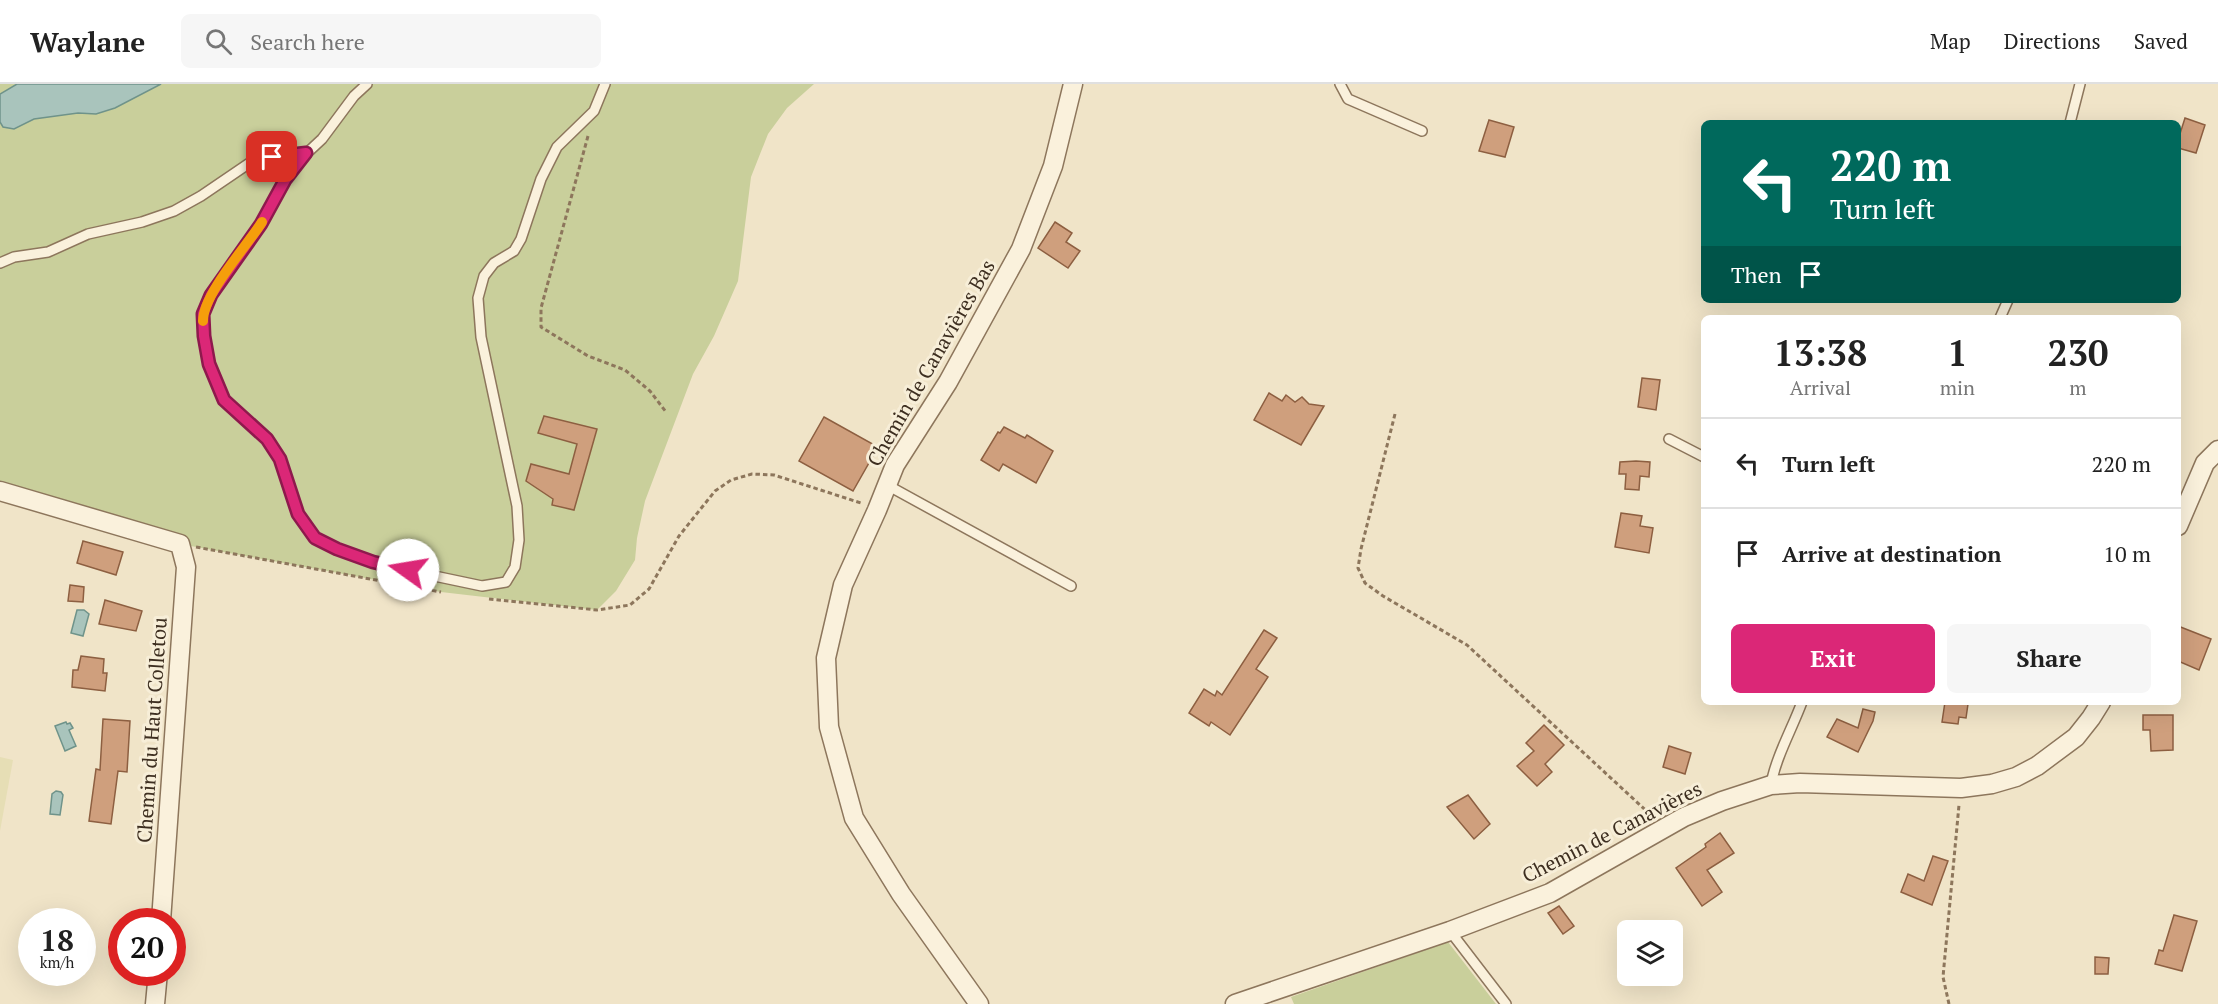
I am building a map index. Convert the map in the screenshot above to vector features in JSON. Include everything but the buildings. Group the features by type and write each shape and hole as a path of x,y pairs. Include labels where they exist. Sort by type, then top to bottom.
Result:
{"street":[{"name":"Chemin de Canavières Bas","path":"979,1004 900,894 854,818 829,727 826,658 843,585 896,465 948,382 1021,249 1053,166 1073,84"},
{"path":"2181,519 2205,463 2218,450"},
{"path":"0,491 180,543"},
{"name":"Chemin du Haut Colletou","path":"162,908 186,567 180,543"},
{"name":"Chemin de Canavières","path":"1235,1004 1450,931 1550,893 1665,828 1722,801 1771,786 1800,783 1961,788 1992,784 2016,777 2037,766 2076,737 2099,705"},
{"path":"155,1004 157,986"}],"lane":[{"path":"367,84 354,96 322,139 306,153 285,180 261,224 211,295 203,314 204,336 213,373 224,400 267,439 280,459 298,514 315,538 373,562 482,586 506,582 515,567 519,540 517,506 481,337 478,298 484,276 494,263 514,251 521,240 541,178 557,147 594,111 605,84"},
{"path":"1340,84 1348,99 1422,130"},
{"path":"2071,120 2080,84"},
{"path":"0,263 14,257 48,252 88,234 163,215 201,196 251,162 306,153"},
{"path":"1669,439 1701,455"},
{"path":"887,485 1071,586"},
{"path":"1771,786 1773,770 1791,733 1801,705"},
{"path":"1450,931 1506,1004"}],"path":[{"path":"594,111 542,308 541,327 588,356 625,370 651,391 666,412"},
{"path":"1395,414 1361,549 1358,568 1365,583 1467,645 1665,828"},
{"path":"488,598 597,610 630,605 649,589 680,536 715,492 731,480 752,474 774,475 878,510"},
{"path":"180,543 441,592"},
{"path":"1950,1004 1943,977 1961,788"}],"shaded area":[{"path":"0,757 13,760 0,831"}],"green space":[{"path":"0,84 814,84 787,108 768,134 751,177 738,281 714,336 693,374 645,501 635,560 616,591 597,610 441,592 180,544 0,491"},
{"path":"1448,942 1496,1004 1294,1004 1291,997"}],"water":[{"path":"17,84 161,84 115,108 96,114 78,113 34,119 14,129 3,127 0,122 0,94"},
{"path":"77,610 84,610 89,614 83,636 71,633"},
{"path":"70,723 73,728 69,730 76,746 65,751 55,726"},
{"path":"56,791 63,795 60,815 50,814 52,794"}],"slow traffic":[{"path":"203,321 203,314 211,295 262,222"}],"route":[{"path":"272,157 306,153 285,180 261,224 211,295 203,314 209,364 224,400 267,439 280,459 298,514 315,538 373,562 408,570"}]}
